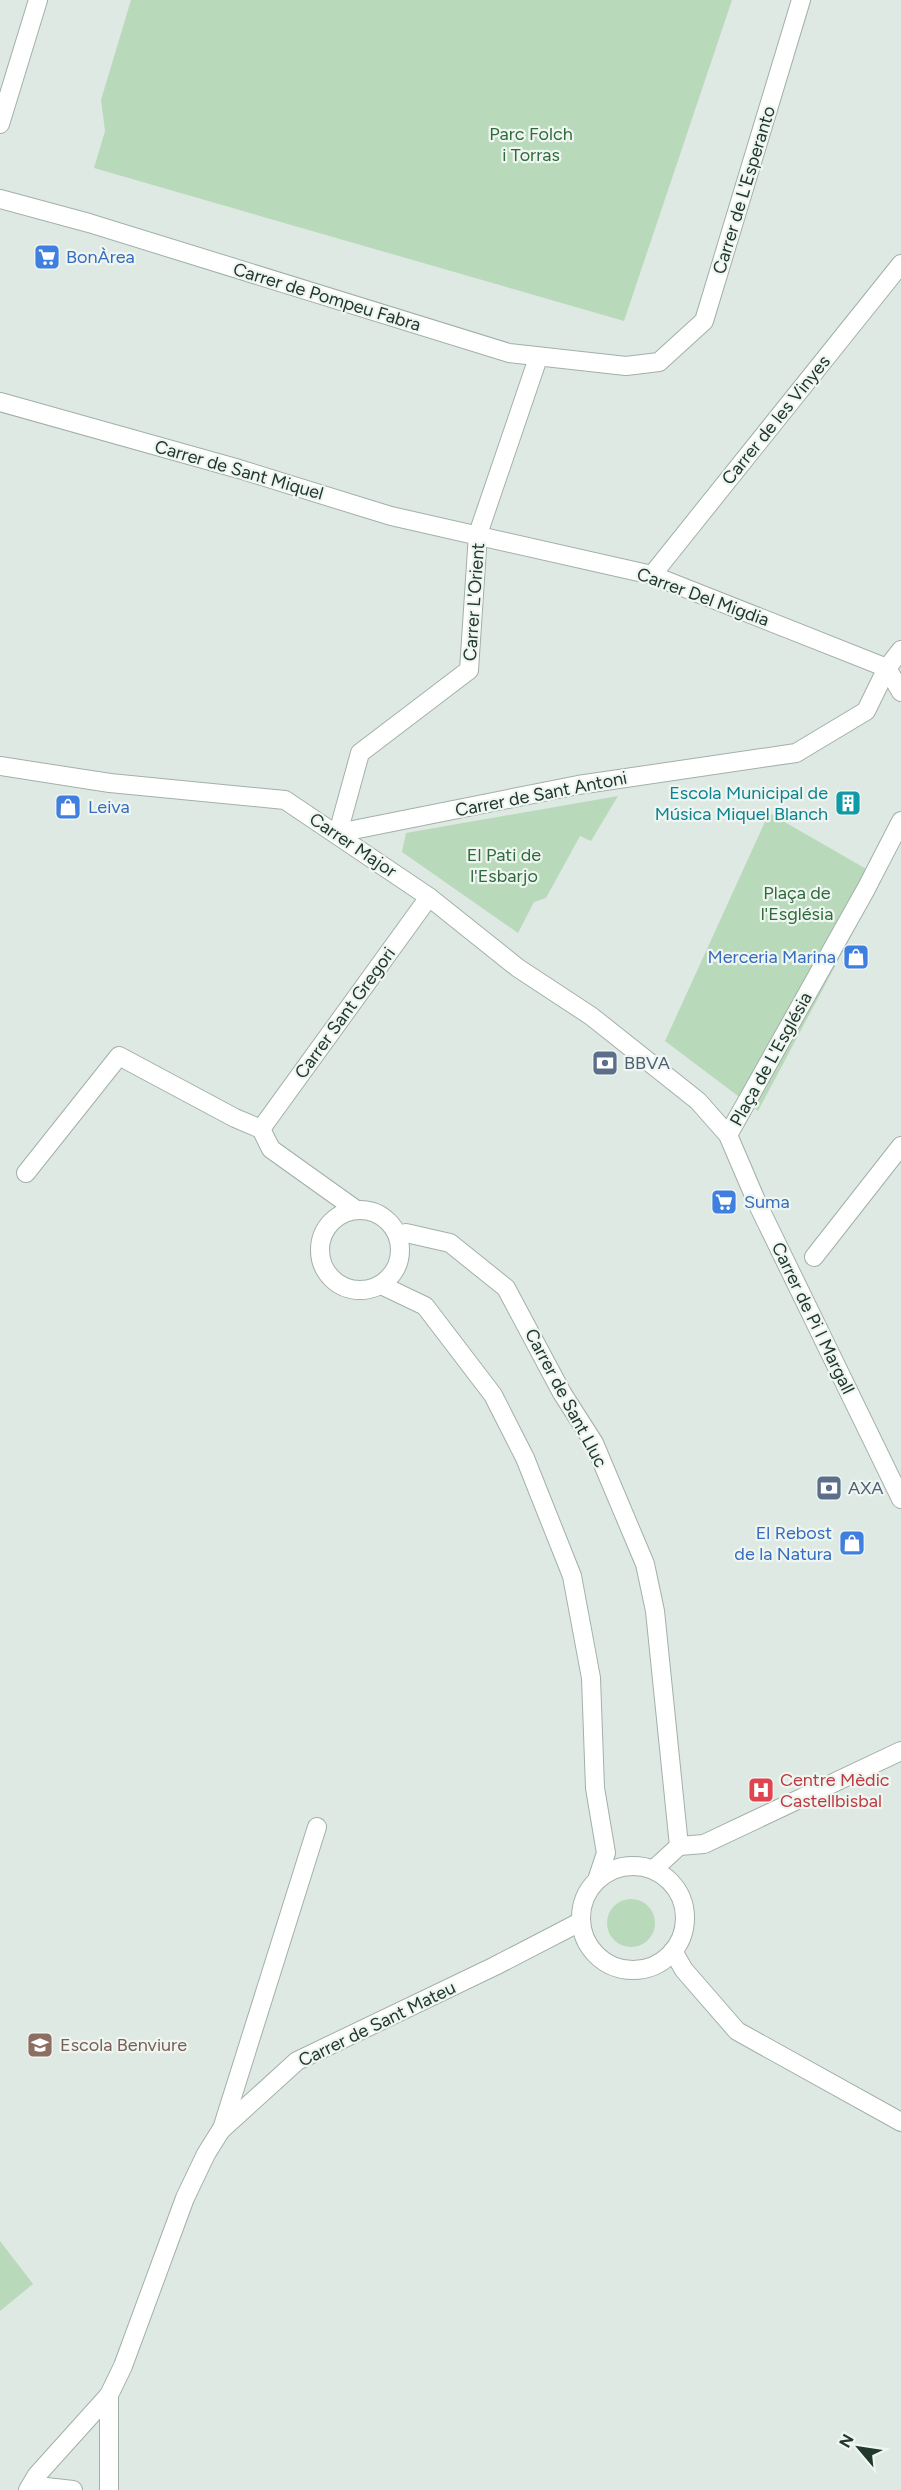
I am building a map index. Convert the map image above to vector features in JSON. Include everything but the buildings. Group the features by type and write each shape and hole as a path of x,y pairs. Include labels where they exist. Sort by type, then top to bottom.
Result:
{"street":[{"path":"0,124 38,0"},
{"name":"Carrer de L'Esperanto","path":"658,362 704,321 801,0"},
{"name":"Carrer de Pompeu Fabra","path":"0,198 101,226 509,353 627,366 658,362"},
{"name":"Carrer de les Vinyes","path":"652,575 901,264"},
{"name":"Carrer L'Orient","path":"338,834 360,753 469,670 478,534 538,358"},
{"name":"Carrer de Sant Miquel","path":"0,402 239,469 391,516 478,534"},
{"name":"Carrer Del Migdia","path":"478,534 652,575 888,668"},
{"name":"Carrer de Sant Antoni","path":"338,834 578,785 796,753 866,711 888,668 901,650"},
{"path":"888,668 901,692"},
{"name":"Carrer Major","path":"0,766 110,783 285,800 429,897 518,968 591,1016 649,1062"},
{"name":"Plaça de L'Església","path":"649,1062 698,1101 728,1135 866,889 901,821"},
{"name":"Carrer Sant Gregori","path":"261,1129 429,897"},
{"path":"26,1173 119,1056 235,1118 261,1129 271,1149 355,1209"},
{"name":"Carrer de Pi I Margall","path":"728,1135 758,1205 901,1499"},
{"path":"814,1257 901,1146"},
{"path":"355,1209 369,1210 387,1219 399,1235 401,1254 395,1271 381,1285 367,1290 347,1289 329,1277 320,1260 320,1241 328,1224 341,1214 355,1209"},
{"name":"Carrer de Sant Lluc","path":"399,1235 406,1233 450,1243 506,1288 562,1394 594,1443 645,1564 655,1611 679,1846"},
{"path":"381,1285 425,1306 493,1395 525,1458 572,1576 591,1678 595,1788 606,1853 598,1877 588,1890 582,1905 580,1922 585,1939 594,1954 617,1968 643,1969 659,1963 674,1952 686,1922 684,1905 678,1890 667,1878 654,1869 626,1865 598,1877"},
{"path":"654,1869 679,1846 704,1844 901,1751"},
{"path":"221,2130 317,1827"},
{"name":"Carrer de Sant Mateu","path":"28,2490 37,2475 109,2395 123,2366 184,2198 221,2130 297,2061 485,1971 580,1922"},
{"path":"674,1952 684,1970 737,2031 901,2122"},
{"name":"Carrer de Sant Mateu","path":"109,2395 109,2490"},
{"path":"38,2490 46,2487 74,2490"}],"green space":[{"name":"Parc Folch i Torras","path":"131,0 732,0 624,321 94,168 105,131 101,100"},
{"name":"El Pati de l'Esbarjo","path":"618,796 591,841 580,836 546,898 534,902 518,933 402,852 406,833"},
{"name":"Plaça de l'Església","path":"769,813 882,878 758,1111 665,1041"},
{"path":"631,1899 648,1906 655,1923 648,1940 631,1947 614,1940 607,1923 614,1906"},
{"path":"0,2241 33,2284 0,2311"}],"place":[{"name":"BonÀrea","path":"47,257"},
{"name":"Escola Municipal de Música Miquel Blanch","path":"848,803"},
{"name":"Leiva","path":"68,807"},
{"name":"Merceria Marina","path":"856,957"},
{"name":"BBVA","path":"605,1063"},
{"name":"Suma","path":"724,1202"},
{"name":"AXA","path":"829,1488"},
{"name":"El Rebost de la Natura","path":"852,1543"},
{"name":"Centre Mèdic Castellbisbal","path":"761,1790"},
{"name":"Escola Benviure","path":"40,2045"}]}
